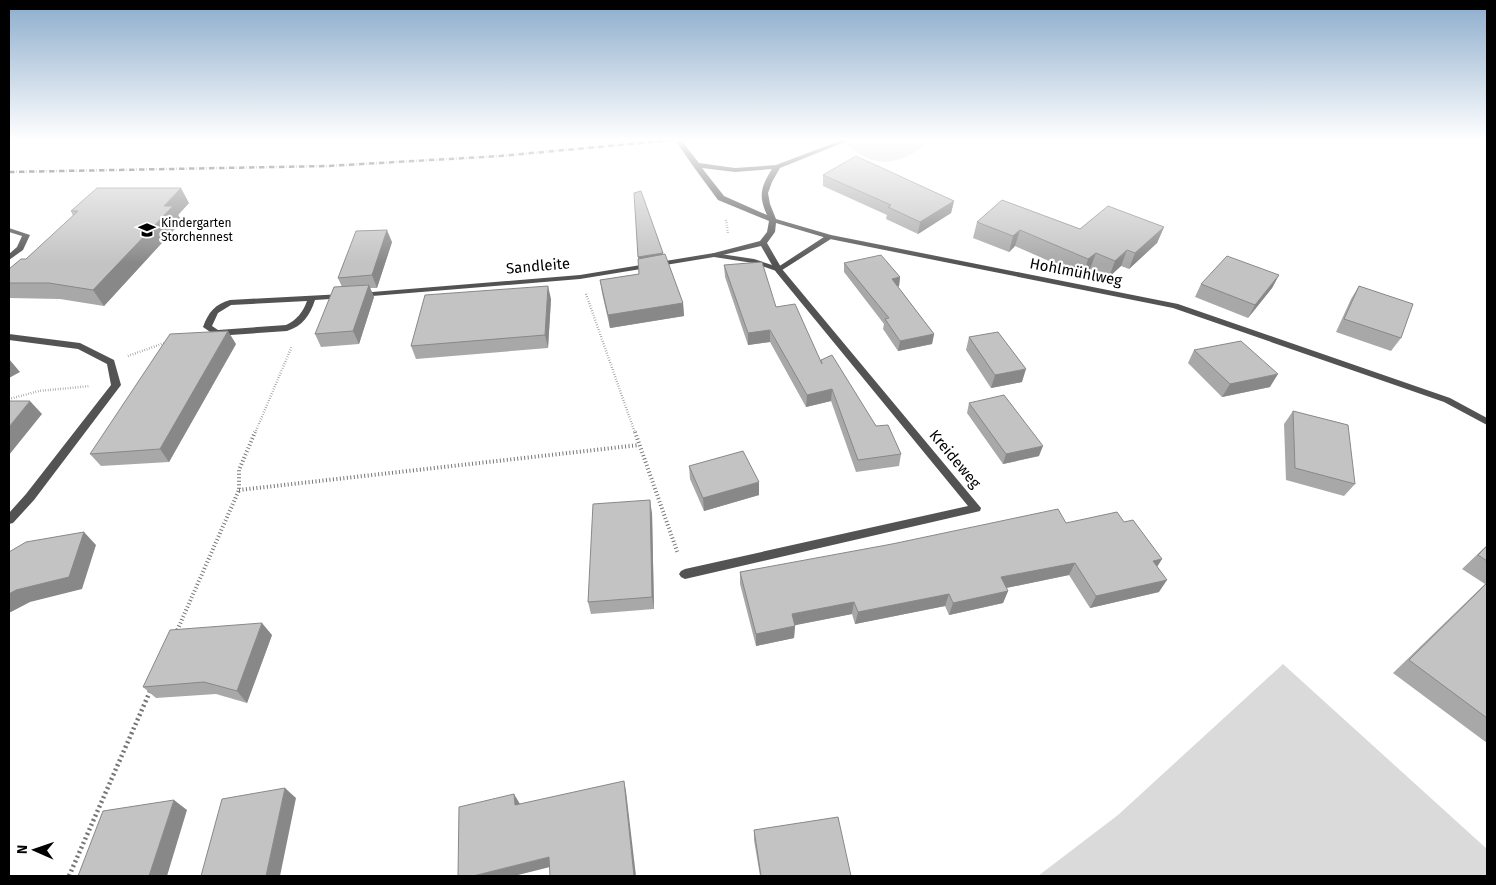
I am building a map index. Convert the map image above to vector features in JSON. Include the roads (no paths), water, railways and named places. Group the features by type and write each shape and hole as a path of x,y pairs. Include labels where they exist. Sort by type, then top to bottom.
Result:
{"street":[{"name":"Hohlmühlweg","path":"708,181 721,198 773,220 830,237 1175,306 1447,400 1487,422"},
{"path":"762,243 771,232 773,220 765,203 764,190 769,181"},
{"path":"9,230 26,235 20,248 9,258"},
{"path":"714,255 754,261 779,270 830,237"},
{"name":"Sandleite","path":"312,298 305,316 298,324 287,328 216,333 207,327 215,310 222,305 230,303 580,277 714,255 762,243"},
{"name":"Kreideweg","path":"685,574 976,508 779,270 762,243"},
{"path":"9,337 80,346 111,362 116,385 30,497 9,520"}],"place":[{"name":"Kindergarten Storchennest","path":"147,230"}]}
